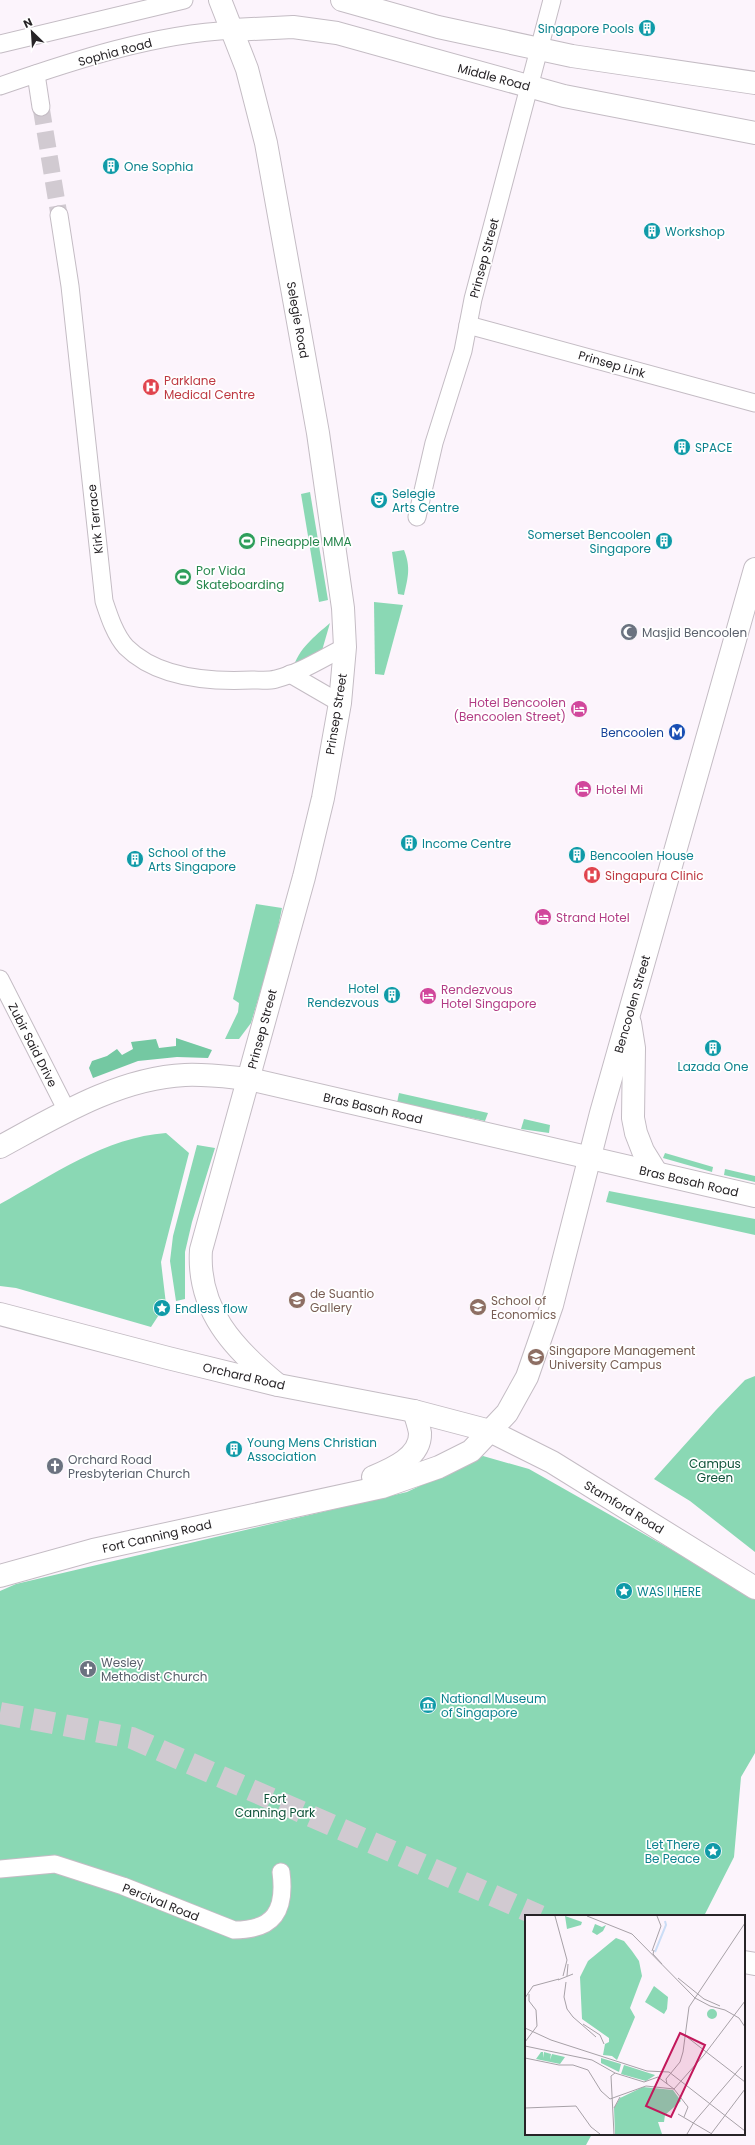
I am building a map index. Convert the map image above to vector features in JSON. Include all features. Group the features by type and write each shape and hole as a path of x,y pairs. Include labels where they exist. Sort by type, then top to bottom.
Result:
{"main road":[{"name":"Selegie Road","path":"220,0 247,69 266,142 303,343 343,608 345,647"},
{"path":"342,0 438,27 572,56 755,83"},
{"name":"Middle Road","path":"233,30 293,27 337,33 564,96 755,133"},
{"name":"Bencoolen Street","path":"490,1431 507,1413 527,1377 552,1305 628,1016 755,569"},
{"name":"Prinsep Street","path":"278,1385 252,1364 229,1338 211,1311 200,1270 201,1250 304,877 322,798 340,703 345,647"},
{"path":"628,1016 634,1048 633,1118 643,1152 656,1172"},
{"name":"Bras Basah Road","path":"0,1147 67,1112 130,1084 184,1075 212,1075 249,1079 755,1196"},
{"name":"Orchard Road","path":"0,1314 278,1385 414,1411 490,1431"},
{"name":"Fort Canning Road","path":"315,1501 392,1469 406,1460 416,1447 420,1434 414,1411"},
{"name":"Fort Canning Road","path":"0,1576 93,1550 382,1487 439,1467 470,1451 490,1431"},
{"name":"Stamford Road","path":"490,1431 552,1462 755,1588"},
{"path":"745,1962 755,1964"}],"street":[{"path":"0,44 184,0"},
{"name":"Prinsep Street","path":"417,517 434,443 463,352 484,258 552,0"},
{"name":"Sophia Road","path":"0,86 122,48 209,31 233,30"},
{"path":"36,74 42,107"},
{"name":"Kirk Terrace","path":"59,215 70,286 104,601 113,626 126,646 142,659 161,668 200,678 232,681 275,679 290,674 345,647"},
{"name":"Prinsep Link","path":"468,325 755,403"},
{"path":"290,674 340,703"},
{"name":"Zubir Said Drive","path":"0,979 67,1112"},
{"name":"Percival Road","path":"0,1869 55,1864 123,1886 234,1930 247,1930 270,1922 278,1912 282,1899 282,1872"}],"green space":[{"path":"310,492 328,600 319,602 301,494"},
{"path":"404,550 408,562 408,578 404,595 398,594 392,552"},
{"path":"374,602 403,605 384,675 375,674"},
{"path":"330,623 321,654 293,669 295,662 303,649"},
{"path":"256,904 282,908 275,943 251,1023 239,1039 225,1039 238,1012 239,1003 233,999"},
{"path":"176,1038 212,1050 208,1058 177,1057 138,1061 93,1078 89,1068 92,1061 107,1056 117,1049 122,1055 133,1049 131,1042 156,1039 159,1048 176,1046"},
{"path":"399,1093 488,1113 485,1121 397,1103"},
{"path":"524,1119 550,1125 549,1133 521,1129"},
{"path":"166,1133 189,1153 161,1262 166,1304 151,1327 16,1288 0,1286 0,1204 59,1170 101,1150 144,1136"},
{"path":"197,1145 215,1148 192,1222 185,1252 185,1299 176,1301 170,1261 173,1236"},
{"path":"665,1153 713,1167 712,1172 663,1158"},
{"path":"725,1169 755,1176 755,1182 724,1175"},
{"path":"609,1191 755,1219 755,1235 606,1202"},
{"name":"Campus Green","path":"755,1376 755,1552 690,1501 654,1479 745,1380"},
{"name":"Fort Canning Park","path":"483,1456 529,1469 755,1597 755,1753 741,1777 734,1857 705,1915 525,1915 525,2135 591,2135 586,2145 0,2145 0,1591 16,1584 407,1492"}],"tunnel":[{"path":"41,107 59,215"},
{"path":"0,1713 132,1738 538,1915"}],"place":[{"name":"Singapore Pools","path":"647,28"},
{"name":"One Sophia","path":"111,166"},
{"name":"Workshop","path":"652,231"},
{"name":"Parklane Medical Centre","path":"151,387"},
{"name":"SPACE","path":"682,447"},
{"name":"Selegie Arts Centre","path":"379,500"},
{"name":"Pineapple MMA","path":"247,541"},
{"name":"Somerset Bencoolen Singapore","path":"664,541"},
{"name":"Por Vida Skateboarding","path":"183,577"},
{"name":"Masjid Bencoolen","path":"629,632"},
{"name":"Hotel Bencoolen (Bencoolen Street)","path":"579,709"},
{"name":"Bencoolen","path":"677,732"},
{"name":"Hotel Mi","path":"583,789"},
{"name":"Income Centre","path":"409,843"},
{"name":"Bencoolen House","path":"577,855"},
{"name":"School of the Arts Singapore","path":"135,859"},
{"name":"Singapura Clinic","path":"592,875"},
{"name":"Strand Hotel","path":"543,917"},
{"name":"Hotel Rendezvous","path":"392,995"},
{"name":"Rendezvous Hotel Singapore","path":"428,996"},
{"name":"Lazada One","path":"713,1048"},
{"name":"de Suantio Gallery","path":"297,1300"},
{"name":"School of Economics","path":"478,1307"},
{"name":"Endless flow","path":"162,1308"},
{"name":"Singapore Management University Campus","path":"536,1357"},
{"name":"Young Mens Christian Association","path":"234,1449"},
{"name":"Orchard Road Presbyterian Church","path":"55,1466"},
{"name":"WAS I HERE","path":"624,1591"},
{"name":"Wesley Methodist Church","path":"88,1669"},
{"name":"National Museum of Singapore","path":"428,1705"},
{"name":"Let There Be Peace","path":"713,1851"}]}
